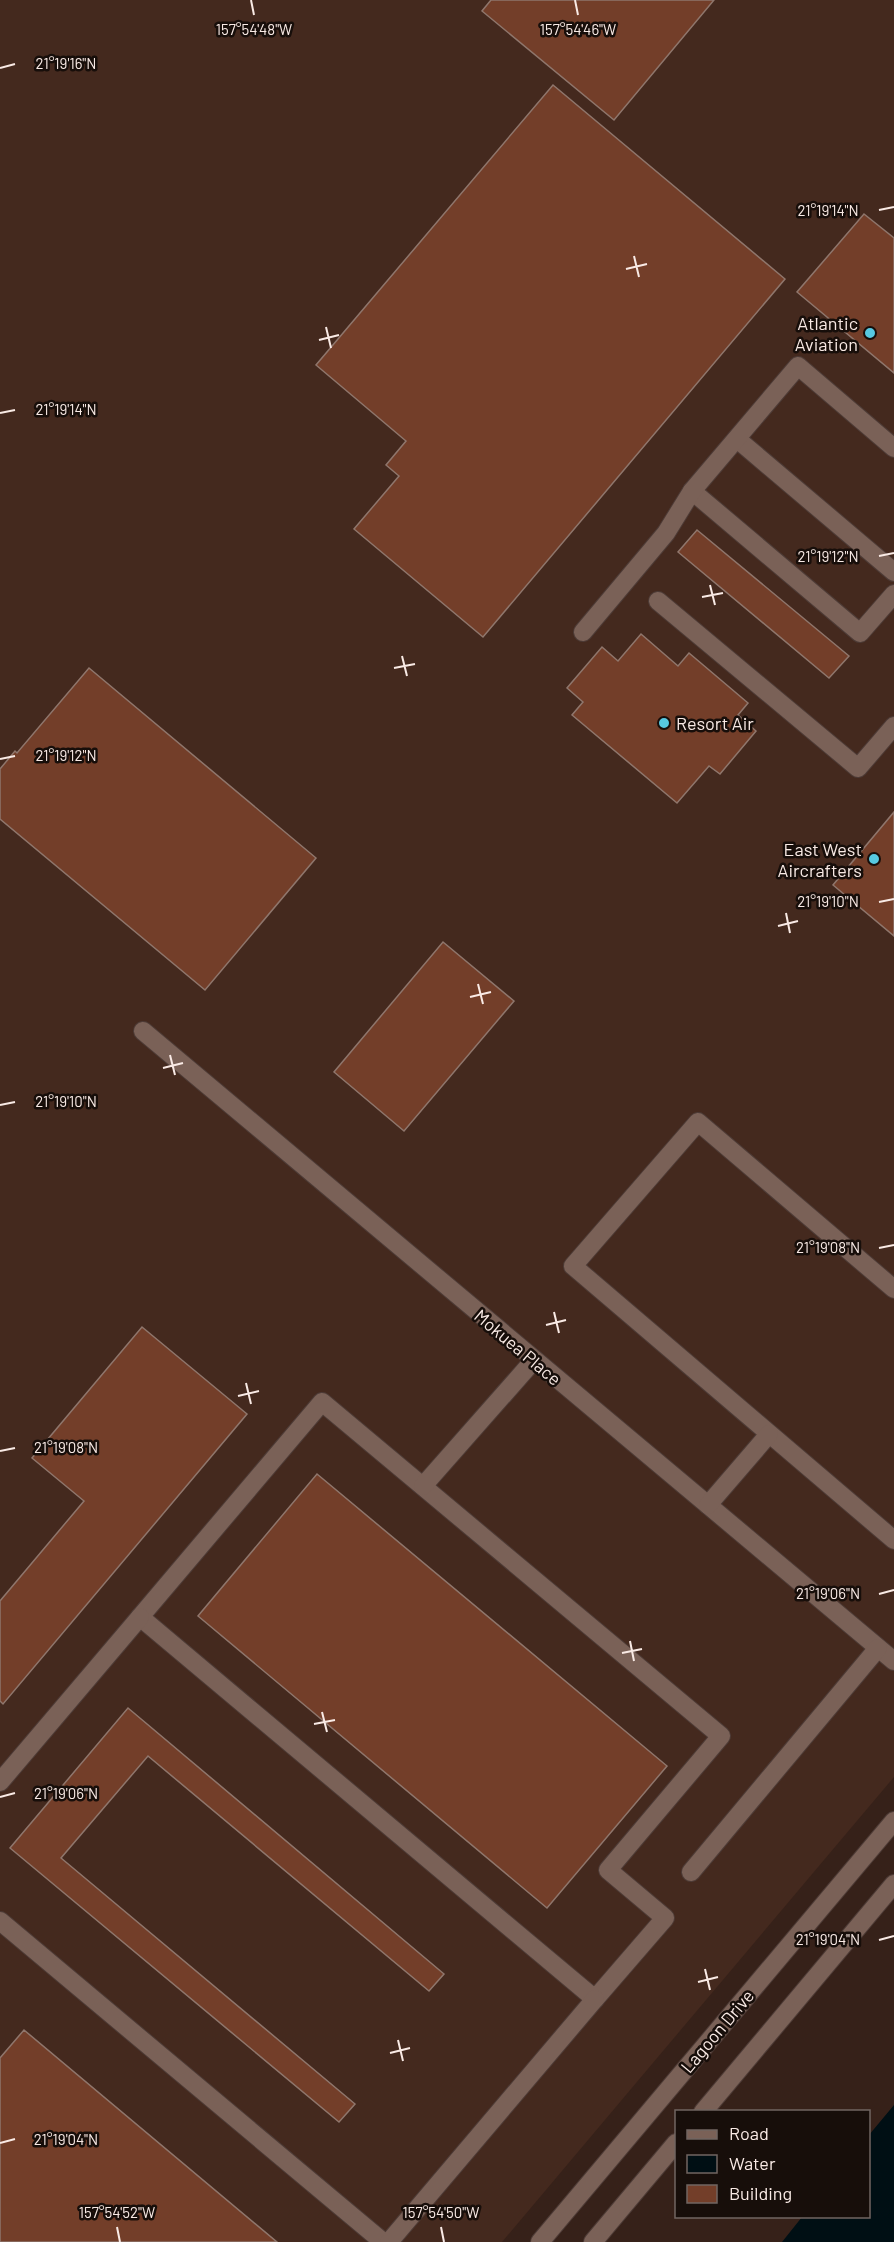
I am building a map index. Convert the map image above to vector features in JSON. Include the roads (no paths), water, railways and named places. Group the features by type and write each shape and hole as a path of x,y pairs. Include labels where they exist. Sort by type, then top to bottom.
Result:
{"street":[{"path":"583,632 666,533 692,491 798,366 894,448"},
{"path":"737,439 894,572"},
{"path":"692,491 861,633 894,594"},
{"path":"658,601 858,768 894,726"},
{"name":"Mokuea Place","path":"143,1031 894,1661"},
{"path":"894,1289 698,1122 573,1266 894,1540"},
{"path":"423,1486 534,1360"},
{"path":"0,1782 322,1402 721,1736 608,1870 665,1918 389,2242"},
{"path":"708,1505 769,1434"},
{"path":"140,1617 595,1999"},
{"path":"691,1872 878,1648"},
{"name":"Lagoon Drive","path":"540,2242 894,1821"},
{"path":"705,2110 894,1884"},
{"path":"0,1921 383,2242"},
{"path":"593,2242 675,2144"}],"water":[{"path":"894,2105 894,2242 782,2242 801,2218 870,2218 870,2134"}],"place":[{"name":"Atlantic Aviation","path":"870,333"},
{"name":"Resort Air","path":"664,723"},
{"name":"East West Aircrafters","path":"874,859"}]}
